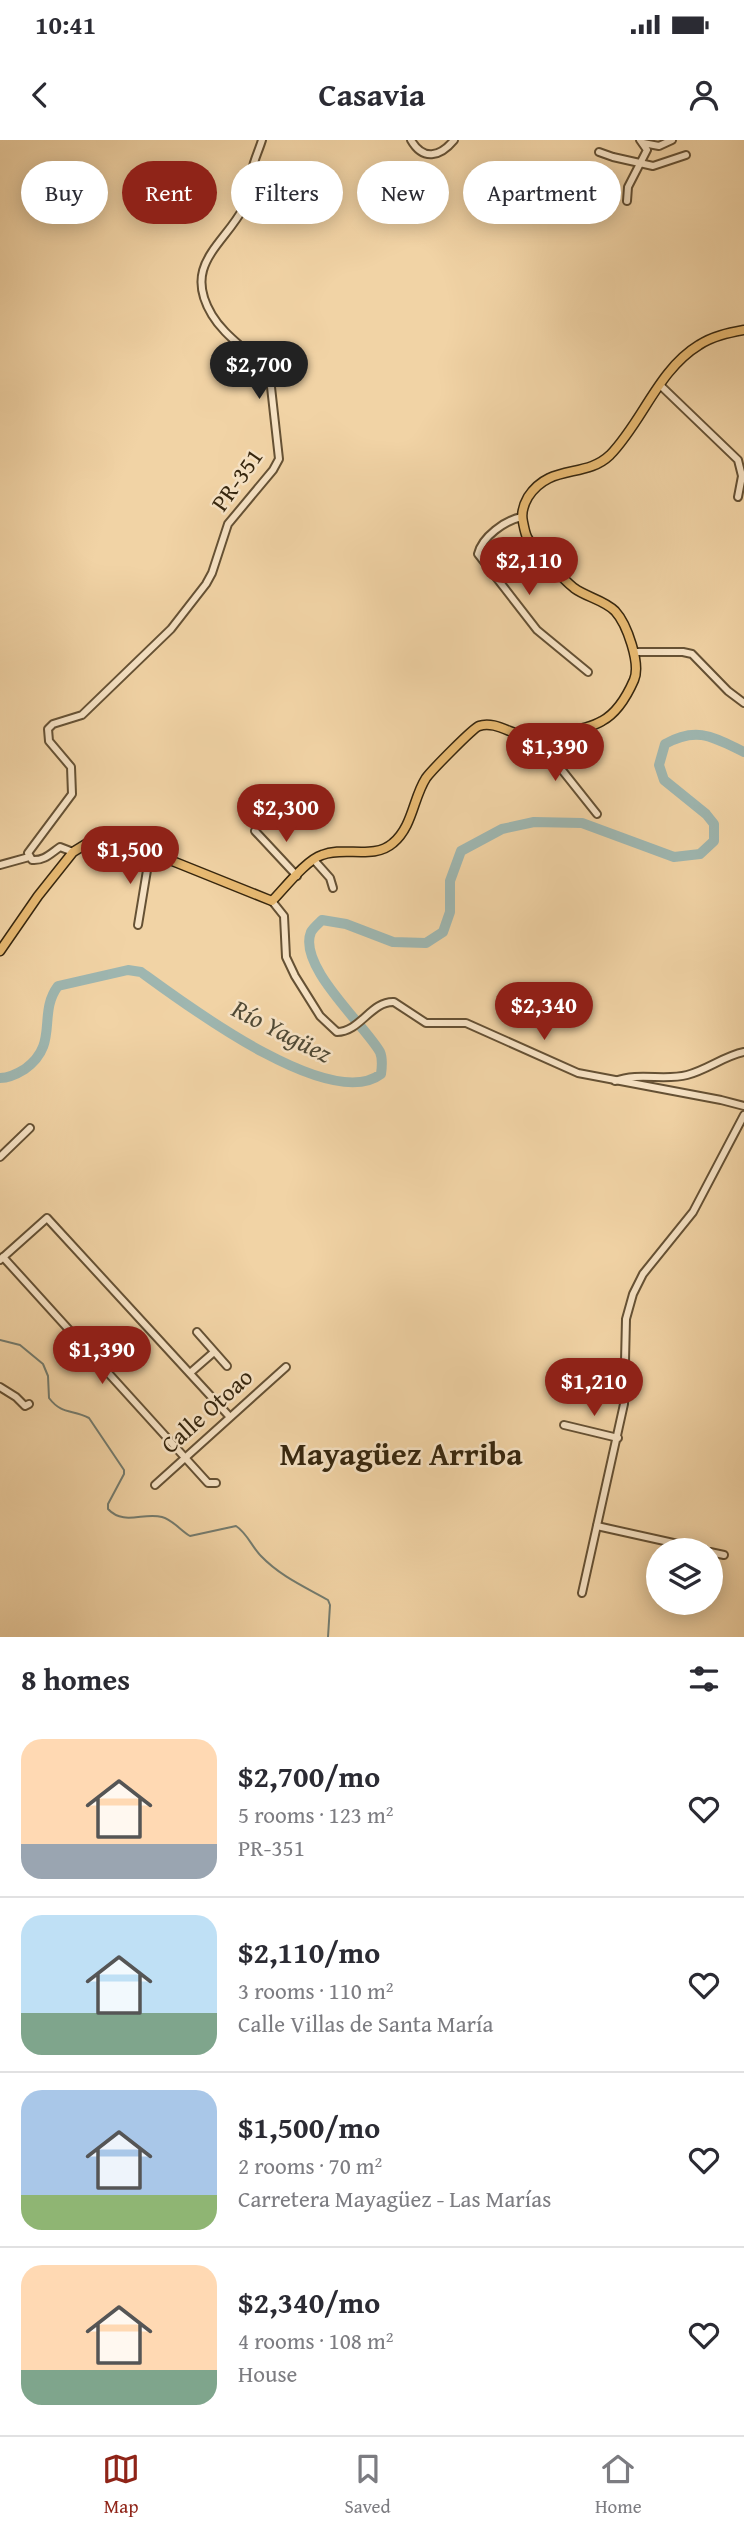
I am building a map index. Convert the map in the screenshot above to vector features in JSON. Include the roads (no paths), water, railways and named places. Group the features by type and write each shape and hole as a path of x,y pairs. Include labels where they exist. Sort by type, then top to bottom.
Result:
{"main road":[{"path":"0,951 3,940 37,896 73,852 86,845 101,841 150,852 272,901 314,860 324,854 378,851 393,844 407,825 426,778 478,726 490,725 522,735 546,736 601,722 618,708 635,677 634,652 622,622 614,610 574,588 527,538 522,517 525,502 536,485 546,479 591,466 608,457 633,427 674,367 699,345 718,336 744,330"}],"street":[{"name":"PR-351","path":"29,857 30,848 72,794 72,767 49,741 48,729 53,724 82,715 171,629 212,573 228,524 279,459 270,377 263,367 218,325 207,307 201,287 202,272 208,257 247,202 251,172 262,140"},
{"path":"411,140 424,155 434,155 454,140"},
{"path":"642,142 659,146 672,140"},
{"path":"627,201 628,187 647,150 642,142"},
{"path":"599,152 653,166 686,155"},
{"path":"660,385 738,460 742,476 738,497"},
{"path":"522,517 511,519 501,526 480,545 478,554 537,630 588,672"},
{"path":"634,652 692,654 728,691 744,703"},
{"path":"546,736 554,760 597,814"},
{"path":"255,831 297,876"},
{"path":"0,865 29,857 32,860 41,860 60,847 73,852"},
{"path":"138,925 150,852"},
{"path":"314,860 330,878 333,888"},
{"path":"272,901 284,916 286,957 295,976 320,1017 337,1032 348,1030 382,1003 394,1002 426,1023 466,1023 578,1073 744,1106"},
{"path":"614,1081 627,1076 686,1075 732,1054 744,1052"},
{"path":"582,1593 624,1404 626,1319 633,1293 643,1274 693,1212 744,1115"},
{"path":"2,1152 30,1128"},
{"path":"216,1483 208,1483 2,1258 47,1218 229,1416"},
{"path":"30,1302 37,1295"},
{"path":"197,1332 227,1366"},
{"path":"190,1373 215,1352"},
{"name":"Calle Otoao","path":"156,1485 286,1367"},
{"path":"0,1387 25,1406 29,1404"},
{"path":"564,1425 618,1438"},
{"path":"597,1526 651,1538"}],"waterway":[{"name":"Río Yagüez","path":"0,1078 25,1069 36,1059 42,1049 49,1007 58,986 128,970 141,972 223,1029 294,1067 328,1079 358,1082 381,1074 380,1052 335,995 314,961 309,946 311,932 322,920 346,924 393,942 426,943 443,932 450,912 450,881 461,851 502,829 534,822 582,823 674,857 700,854 714,841 714,824 706,814 664,780 659,765 665,744 696,735 714,738 744,752"},
{"path":"0,1340 20,1345 43,1364 48,1376 49,1398 63,1409 89,1418 124,1470 108,1509 127,1518 162,1517 190,1536 236,1526 261,1556 276,1569 328,1600 328,1637"}],"district":[{"name":"Mayagüez Arriba","path":"401,1454"}]}
